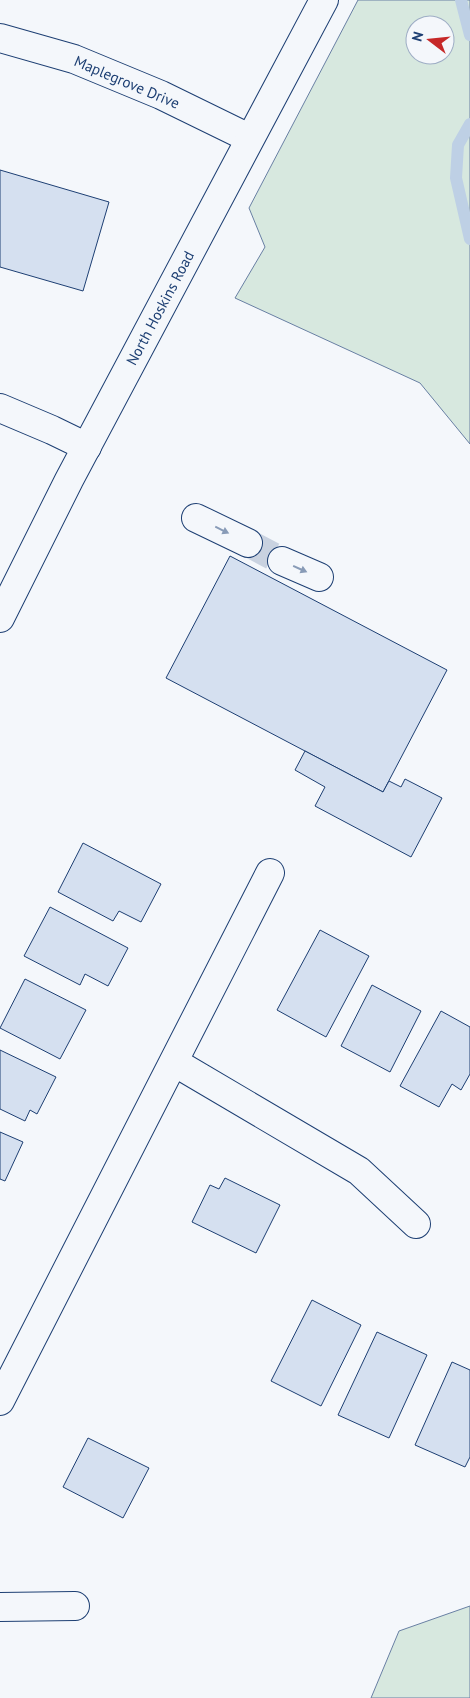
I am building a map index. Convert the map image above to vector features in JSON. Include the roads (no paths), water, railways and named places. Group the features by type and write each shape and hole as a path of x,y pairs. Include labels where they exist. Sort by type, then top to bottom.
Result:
{"street":[{"name":"North Hoskins Road","path":"0,618 86,448 324,0"},
{"name":"Maplegrove Drive","path":"0,38 74,59 161,95 249,138"},
{"path":"0,408 52,430 86,448"},
{"path":"196,518 248,543"},
{"path":"282,561 319,577"},
{"path":"0,1401 270,873"},
{"path":"174,1062 359,1171 416,1224"},
{"path":"0,1607 74,1606"}],"waterway":[{"path":"461,0 470,35"},
{"path":"470,124 458,145 456,178 470,239"}],"tunnel":[{"path":"248,543 282,561"}]}
